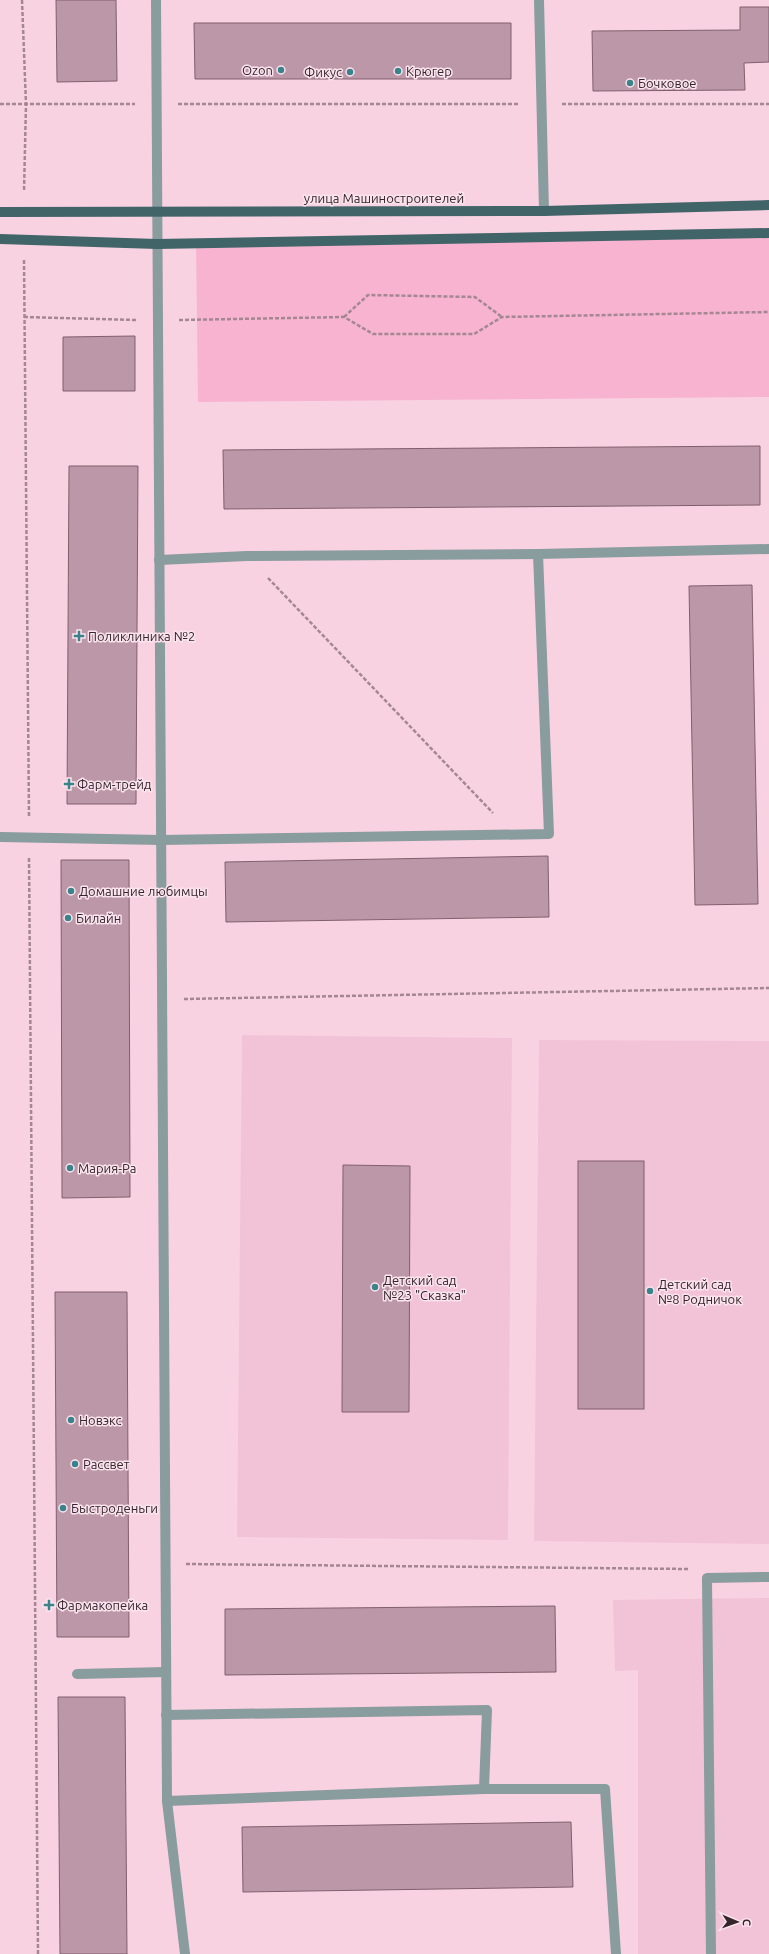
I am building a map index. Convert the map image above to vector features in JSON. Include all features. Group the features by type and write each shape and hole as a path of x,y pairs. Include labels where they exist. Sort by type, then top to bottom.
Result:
{"main road":[{"name":"улица Машиностроителей","path":"0,212 544,210 769,205"},
{"path":"0,239 157,244 769,233"}],"lane":[{"path":"156,0 167,1801 185,1954"},
{"path":"539,0 544,210"},
{"path":"159,560 247,556 538,554 769,550"},
{"path":"0,837 29,836 161,840 512,833 549,834 538,554"},
{"path":"711,1954 708,1578 769,1576"},
{"path":"77,1674 166,1672"},
{"path":"166,1715 487,1710 484,1789"},
{"path":"167,1801 484,1789 606,1789 616,1954"}],"path":[{"path":"22,0 26,104 24,212"},
{"path":"0,104 769,104"},
{"path":"24,240 38,1954"},
{"path":"344,317 368,295 476,297 502,316"},
{"path":"24,317 159,321 344,317 373,334 474,334 502,316 769,312"},
{"path":"247,556 512,833"},
{"path":"162,1000 769,988"},
{"path":"165,1564 690,1569"}],"shaded area":[{"path":"769,236 769,397 198,402 196,242"},
{"name":"Детский сад №23 \"Сказка\"","path":"242,1035 512,1038 508,1540 237,1537"},
{"name":"Детский сад №8 Родничок","path":"539,1040 769,1041 769,1544 534,1541"},
{"path":"769,1598 769,1954 638,1954 638,1670 615,1671 613,1600"}],"building":[{"path":"56,0 116,0 117,81 57,82"},
{"path":"740,7 769,7 769,62 744,63 745,90 593,91 592,31 740,30"},
{"path":"194,23 511,23 511,79 195,79"},
{"path":"135,336 135,391 63,391 63,337"},
{"path":"760,446 760,505 224,509 223,450"},
{"path":"69,466 138,466 136,804 67,804"},
{"path":"752,585 758,904 695,905 689,586"},
{"path":"548,856 549,917 226,922 225,862"},
{"path":"61,860 129,860 130,1197 62,1198"},
{"path":"578,1161 644,1161 644,1409 578,1409"},
{"path":"343,1165 410,1166 409,1412 342,1412"},
{"path":"55,1292 127,1292 129,1637 57,1637"},
{"path":"555,1606 556,1672 225,1675 225,1609"},
{"path":"58,1697 125,1697 127,1954 60,1954"},
{"path":"571,1822 573,1887 243,1892 242,1827"}],"place":[{"name":"Ozon","path":"281,70"},
{"name":"Крюгер","path":"398,71"},
{"name":"Фикус","path":"350,72"},
{"name":"Бочковое","path":"630,83"},
{"name":"Поликлиника №2","path":"79,636"},
{"name":"Фарм-трейд","path":"69,784"},
{"name":"Домашние любимцы","path":"71,891"},
{"name":"Билайн","path":"68,918"},
{"name":"Мария-Ра","path":"70,1168"},
{"name":"Детский сад №23 \"Сказка\"","path":"375,1287"},
{"name":"Детский сад №8 Родничок","path":"650,1291"},
{"name":"Новэкс","path":"71,1420"},
{"name":"Рассвет","path":"75,1464"},
{"name":"Быстроденьги","path":"63,1508"},
{"name":"Фармакопейка","path":"49,1605"}]}
